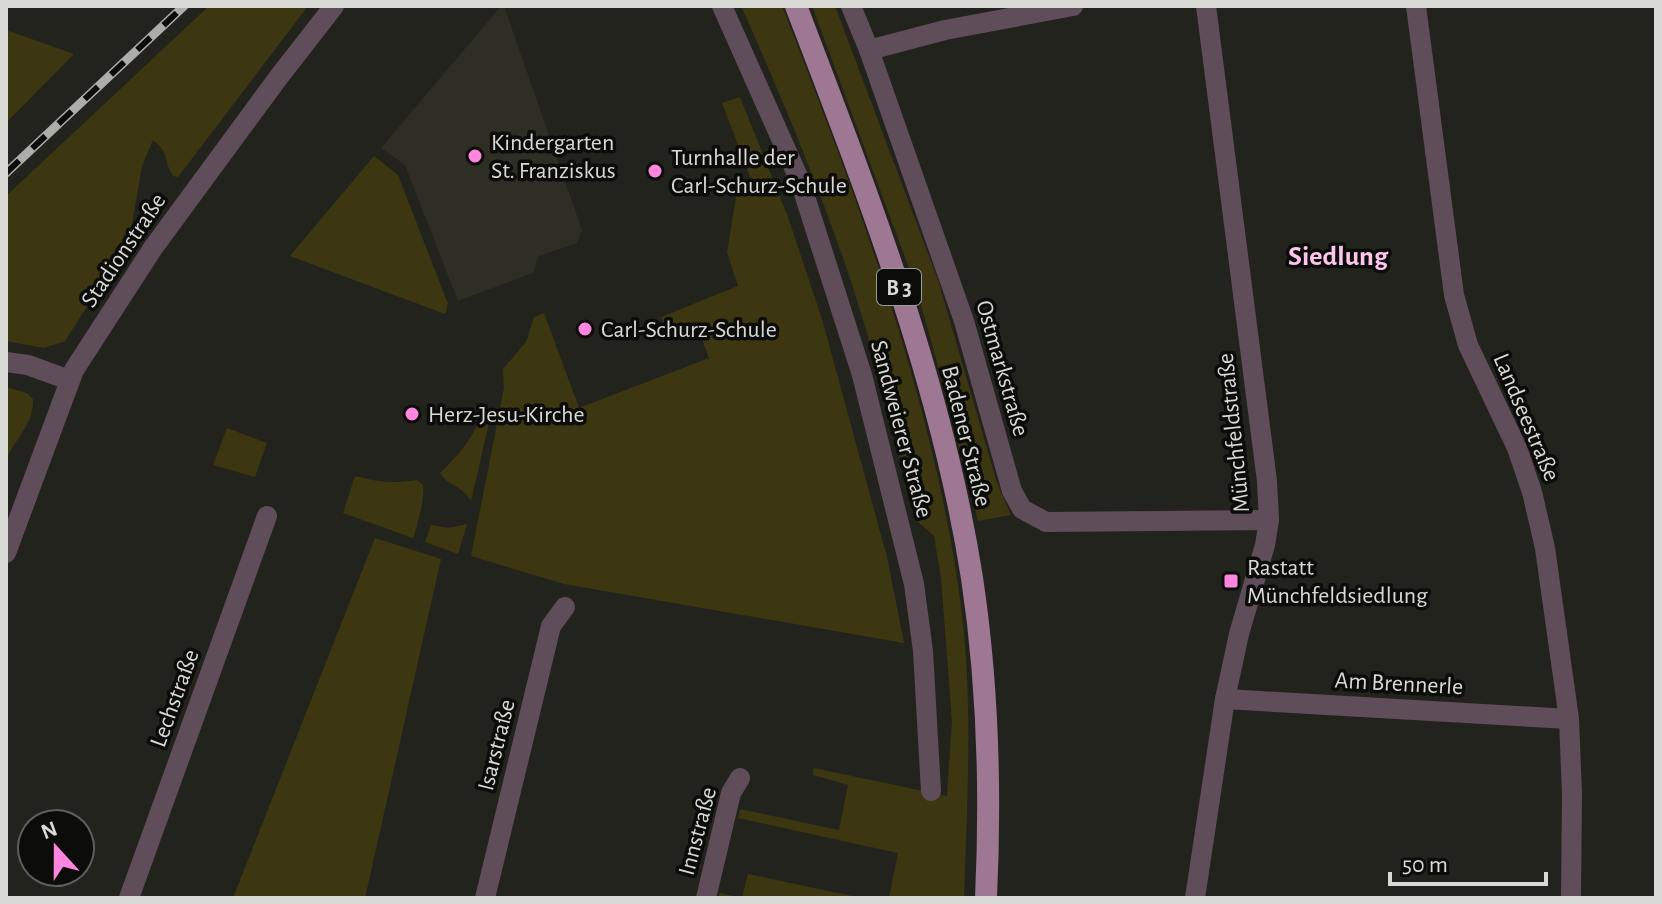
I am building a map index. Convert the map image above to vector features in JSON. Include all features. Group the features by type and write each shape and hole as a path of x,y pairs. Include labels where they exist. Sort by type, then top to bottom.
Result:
{"main road":[{"name":"Badener Straße","path":"796,6 890,259 956,494 972,577 982,660 989,805 986,898"}],"street":[{"name":"Stadionstraße","path":"6,553 69,380 153,248 334,6"},
{"name":"Sandweierer Straße","path":"722,6 800,181 862,375 914,584 923,651 931,791"},
{"name":"Ostmarkstraße","path":"851,6 964,321 1012,491 1022,509 1046,522 1269,520"},
{"path":"869,50 945,30 1073,6"},
{"name":"Münchfeldstraße","path":"1195,898 1225,699 1269,520 1267,481 1206,6"},
{"name":"Landseestraße","path":"1416,6 1454,295 1468,345 1517,448 1532,492 1555,610 1569,719 1571,898"},
{"path":"6,362 28,365 69,380"},
{"name":"Lechstraße","path":"129,898 267,516"},
{"name":"Isarstraße","path":"485,898 551,626 565,607"},
{"name":"Am Brennerle","path":"1225,699 1569,719"},
{"name":"Innstraße","path":"706,898 731,793 740,778"}],"shaded area":[{"path":"209,6 308,6 178,177 173,176 165,154 153,140 142,166 129,241 65,341 44,348 6,341 6,196"},
{"name":"Kindergarten St. Franziskus","path":"504,6 582,230 577,243 539,256 533,273 458,301 405,165 381,148"},
{"path":"741,6 782,6 891,305 934,459 950,537 965,649 968,756 964,898 889,898 898,853 738,818 740,809 839,830 848,785 813,775 814,768 947,796 952,721 941,578 934,536 916,520 876,365 848,272 798,138"},
{"path":"812,6 835,6 938,280 997,483 1011,515 978,521 916,287"},
{"path":"6,30 74,54 6,123"},
{"path":"740,97 788,217 822,319 887,557 904,643 564,584 471,556 504,388 503,369 526,342 534,317 544,313 579,408 709,358 696,322 667,332 661,317 738,286 727,252 737,191 753,184 722,103"},
{"path":"374,156 398,175 448,304 445,314 290,256"},
{"path":"6,387 27,393 33,399 27,424 6,460"},
{"path":"483,412 491,414 471,501 440,473 465,445"},
{"path":"227,428 267,443 255,477 213,465"},
{"path":"355,476 386,482 417,480 423,485 413,538 343,513"},
{"path":"467,524 458,554 425,542 431,525 448,528"},
{"path":"375,538 441,559 365,898 233,898"},
{"path":"748,874 862,898 742,898"},
{"path":"720,893 742,898 718,898"}],"railway":[{"path":"6,173 184,6"}],"place":[{"name":"Kindergarten St. Franziskus","path":"475,156"},
{"name":"Turnhalle der Carl-Schurz-Schule","path":"655,171"},
{"name":"Carl-Schurz-Schule","path":"585,329"},
{"name":"Herz-Jesu-Kirche","path":"412,414"},
{"name":"Rastatt Münchfeldsiedlung","path":"1231,581"}],"district":[{"name":"Siedlung","path":"1338,255"}]}
